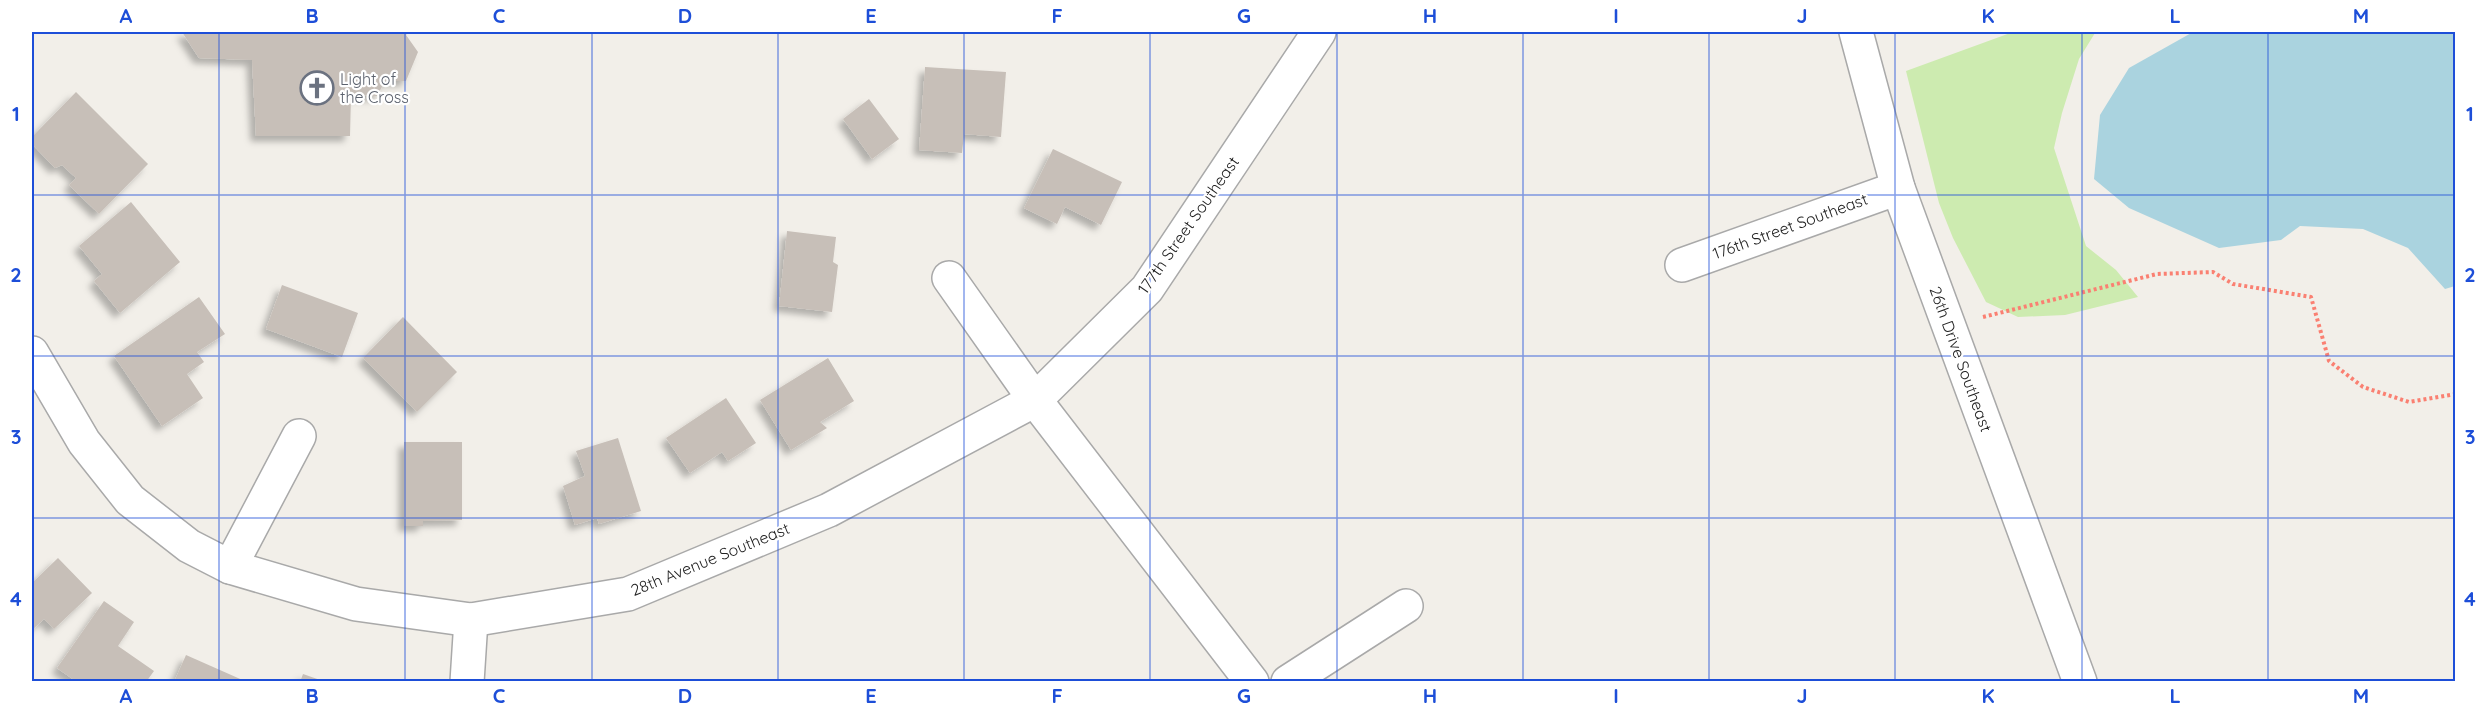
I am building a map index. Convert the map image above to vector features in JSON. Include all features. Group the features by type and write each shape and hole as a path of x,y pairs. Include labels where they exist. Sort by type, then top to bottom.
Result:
{"street":[{"name":"177th Street Southeast","path":"1035,400 1147,289 1319,32"},
{"name":"26th Drive Southeast","path":"1856,32 1898,188 2080,681"},
{"name":"176th Street Southeast","path":"1682,265 1898,188"},
{"path":"949,278 1035,400 1252,681"},
{"name":"28th Avenue Southeast","path":"32,353 84,442 130,500 189,546 230,567 356,604 471,620 628,594 829,510 1035,400"},
{"path":"230,567 299,436"},
{"path":"1288,681 1406,606"},
{"path":"467,681 471,620"}],"path":[{"path":"1949,326 2157,274 2213,272 2233,284 2311,297 2329,361 2363,387 2409,402 2456,394"}],"green space":[{"path":"2013,32 2095,33 2079,59 2054,148 2086,246 2116,270 2138,297 2065,315 2018,317 1986,302 1953,238 1939,203 1906,71"}],"water":[{"path":"2193,32 2455,32 2455,286 2445,289 2408,248 2363,229 2300,226 2281,240 2219,248 2129,208 2094,179 2100,115 2129,68"}],"building":[{"name":"Light of the Cross","path":"182,32 408,32 406,35 418,52 406,81 385,81 377,96 351,95 350,136 256,136 252,60 199,58"},
{"path":"925,67 1006,72 1001,137 964,134 962,153 919,150"},
{"path":"76,92 148,164 99,214 69,185 76,178 62,165 55,168 32,144 32,137"},
{"path":"869,99 899,139 872,159 843,119"},
{"path":"1053,149 1122,182 1101,225 1065,207 1057,224 1024,208"},
{"path":"131,202 180,262 120,313 94,281 102,274 79,246"},
{"path":"787,231 836,237 833,262 838,265 832,312 779,306"},
{"path":"282,285 358,313 342,357 266,329"},
{"path":"199,297 225,334 197,352 204,362 187,374 203,398 162,426 114,356"},
{"path":"403,317 457,372 417,412 363,358"},
{"path":"828,358 854,401 820,422 827,428 791,450 760,400"},
{"path":"726,398 756,443 728,461 722,452 690,473 666,438"},
{"path":"618,438 641,511 599,524 597,518 575,525 563,486 585,476 576,451"},
{"path":"404,442 462,442 462,520 423,521 423,526 404,526"},
{"path":"58,558 92,593 54,629 44,619 32,630 32,583"},
{"path":"104,601 134,622 118,646 154,671 146,682 77,682 57,668"},
{"path":"186,655 247,682 174,682"},
{"path":"303,674 323,681 323,682 300,682"}],"place":[{"name":"Light of the Cross","path":"317,88"}]}
